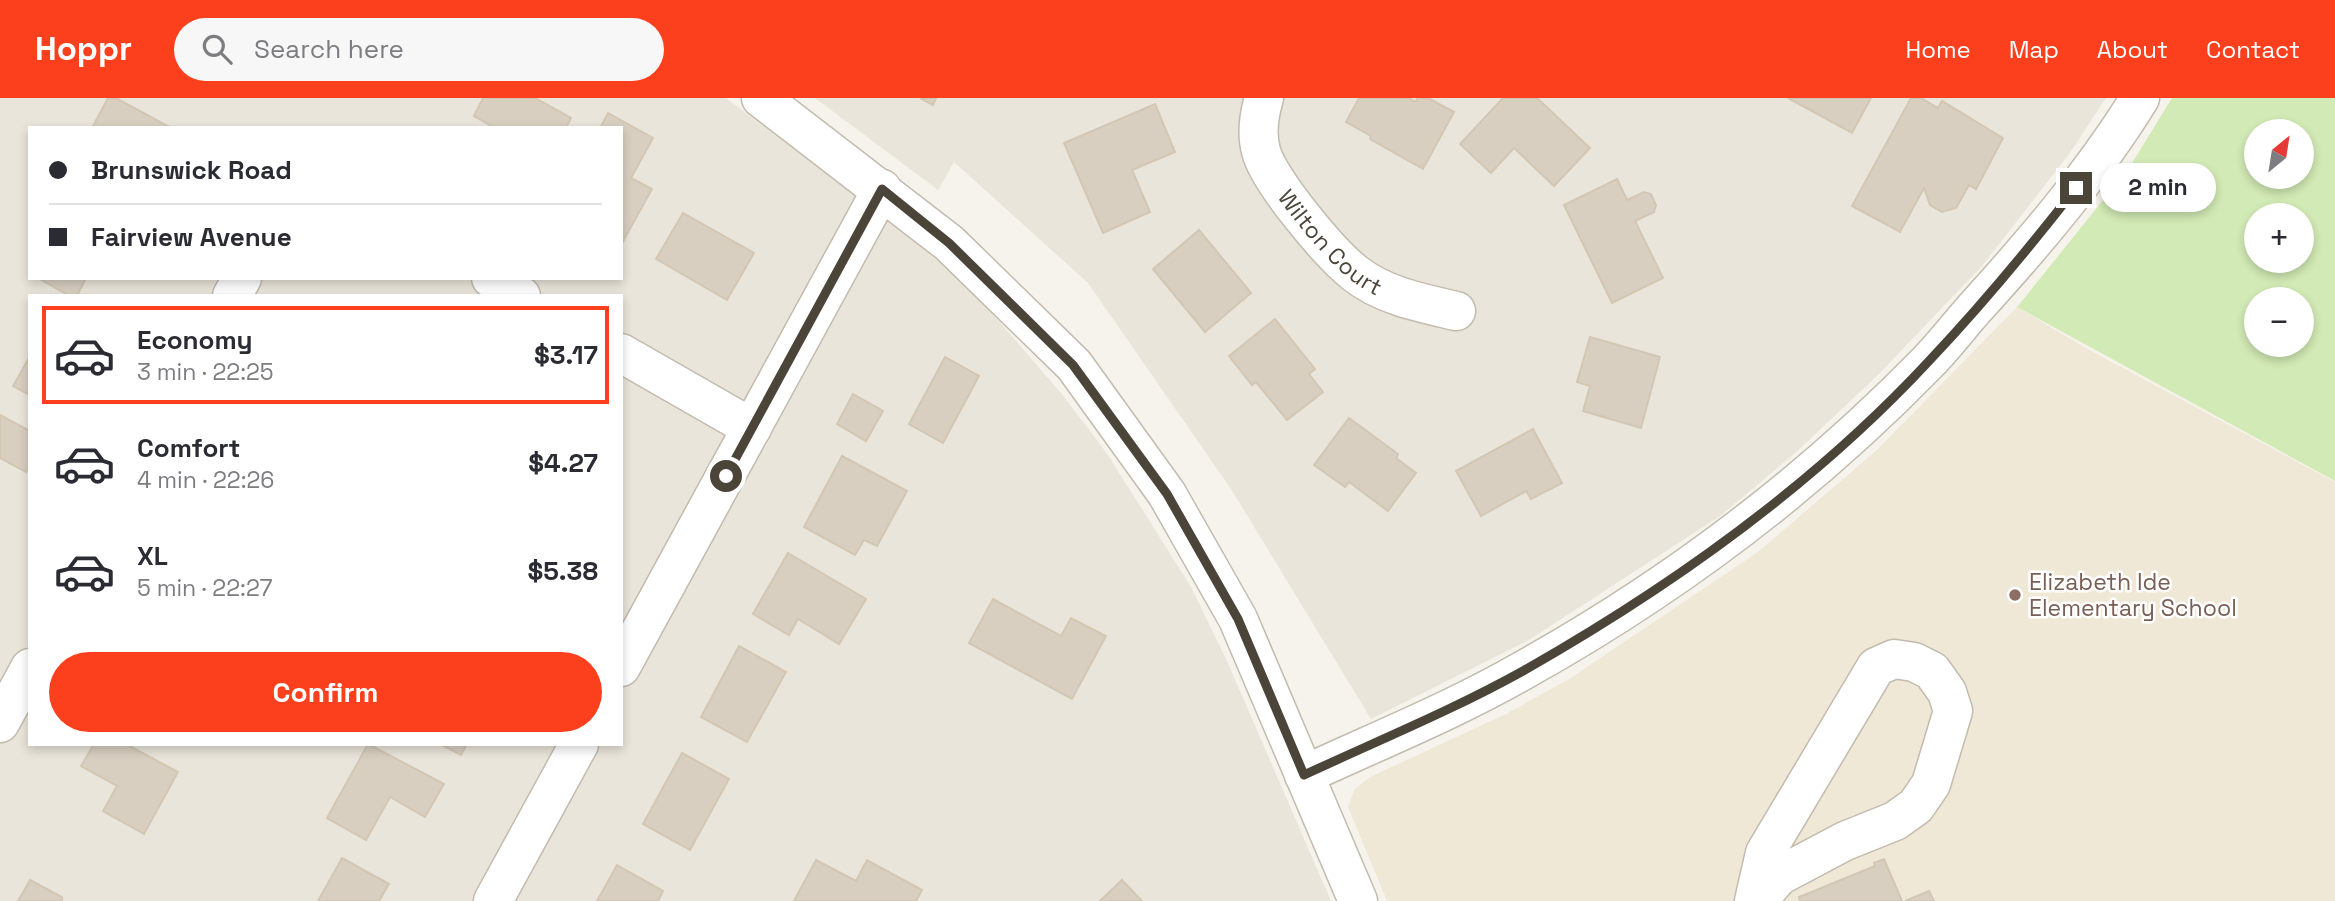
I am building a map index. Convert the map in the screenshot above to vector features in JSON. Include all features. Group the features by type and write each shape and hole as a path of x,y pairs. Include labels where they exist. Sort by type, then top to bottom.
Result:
{"street":[{"path":"761,98 949,243 1073,365 1167,494 1238,619 1358,901"},
{"path":"1304,775 1441,713 1521,672 1608,621 1694,563 1780,498 1929,361 2020,259 2132,101"},
{"name":"Wilton Court","path":"1261,109 1261,152 1282,190 1356,274 1403,298 1456,311"},
{"path":"623,663 882,189"},
{"path":"494,280 518,294"},
{"path":"623,354 752,428"},
{"path":"1894,659 1914,662 1932,671 1947,692 1953,711 1931,784 1916,806 1895,821 1844,841 1779,876 1756,901 1765,853 1876,667 1894,659"},
{"path":"0,723 28,672"},
{"path":"493,901 578,746"}],"shaded area":[{"path":"0,98 726,98 914,240 977,296 1061,393 1108,455 1191,587 1227,661 1331,901 0,901"},
{"path":"815,98 2106,98 2070,153 1982,266 1878,375 1793,455 1720,516 1529,640 1371,719 1231,489 1088,283 954,162 938,190"},
{"name":"Elizabeth Ide Elementary School","path":"2017,307 2084,347 2335,482 2335,901 1387,901 1348,807 1354,790 1370,777 1506,714 1569,679 1758,552 1877,450"}],"green space":[{"path":"2172,98 2335,98 2335,481 2017,307 2129,168"}],"building":[{"path":"108,98 116,98 167,126 93,126"},
{"path":"483,98 535,98 571,118 567,126 492,126 474,116"},
{"path":"920,98 936,98 933,105"},
{"path":"1359,98 1409,98 1415,102 1418,98 1428,98 1454,112 1423,169 1346,122"},
{"path":"1503,98 1537,98 1590,148 1554,186 1514,148 1491,173 1460,144"},
{"path":"1788,98 1871,98 1852,133"},
{"path":"1911,98 1921,98 1938,108 1942,101 2003,138 1976,189 1969,185 1956,208 1942,212 1930,205 1924,188 1900,232 1852,206"},
{"path":"1155,104 1175,152 1132,170 1150,212 1103,233 1064,143"},
{"path":"608,113 653,138 631,178 652,189 623,241 623,126 601,126"},
{"path":"1617,179 1627,200 1644,192 1651,194 1656,205 1654,212 1635,221 1663,278 1612,303 1564,205"},
{"path":"683,213 754,253 727,300 656,259"},
{"path":"1199,230 1251,293 1205,332 1153,269"},
{"path":"42,280 85,280 78,294 66,294"},
{"path":"1275,319 1315,369 1309,374 1323,392 1287,420 1256,382 1252,385 1229,356"},
{"path":"1590,337 1660,357 1641,428 1583,411 1590,386 1577,382"},
{"path":"945,357 979,376 943,443 909,424"},
{"path":"28,360 28,394 13,386"},
{"path":"853,394 883,411 866,441 837,424"},
{"path":"0,415 28,430 28,468 26,472 0,458"},
{"path":"1349,418 1398,454 1396,458 1416,473 1388,511 1349,482 1345,487 1314,465"},
{"path":"1533,429 1562,483 1531,499 1526,491 1481,516 1456,471"},
{"path":"842,456 907,491 877,546 864,540 855,555 804,527"},
{"path":"788,553 866,599 839,644 798,619 789,635 753,614"},
{"path":"993,599 1061,636 1071,618 1106,636 1072,699 969,643"},
{"path":"739,646 786,672 747,742 701,717"},
{"path":"93,746 130,746 178,772 144,834 103,811 117,786 81,766"},
{"path":"367,746 372,746 444,784 425,817 390,797 366,840 327,818"},
{"path":"444,746 466,746 461,755"},
{"path":"682,753 729,779 690,850 643,824"},
{"path":"342,858 389,884 379,901 318,901"},
{"path":"1884,859 1902,901 1800,901 1799,897 1875,866 1874,863"},
{"path":"816,860 856,881 867,860 922,890 916,901 794,901"},
{"path":"617,865 663,891 658,901 597,901"},
{"path":"30,880 62,897 62,901 18,901"},
{"path":"1122,880 1142,901 1100,901"},
{"path":"1929,891 1934,901 1905,901"}],"place":[{"name":"Elizabeth Ide Elementary School","path":"2015,595"}],"route":[{"path":"726,476 882,189 949,243 1073,365 1167,494 1238,619 1304,775 1441,713 1521,672 1608,621 1694,563 1780,498 1852,435 1929,361 2020,259 2076,188"}]}
